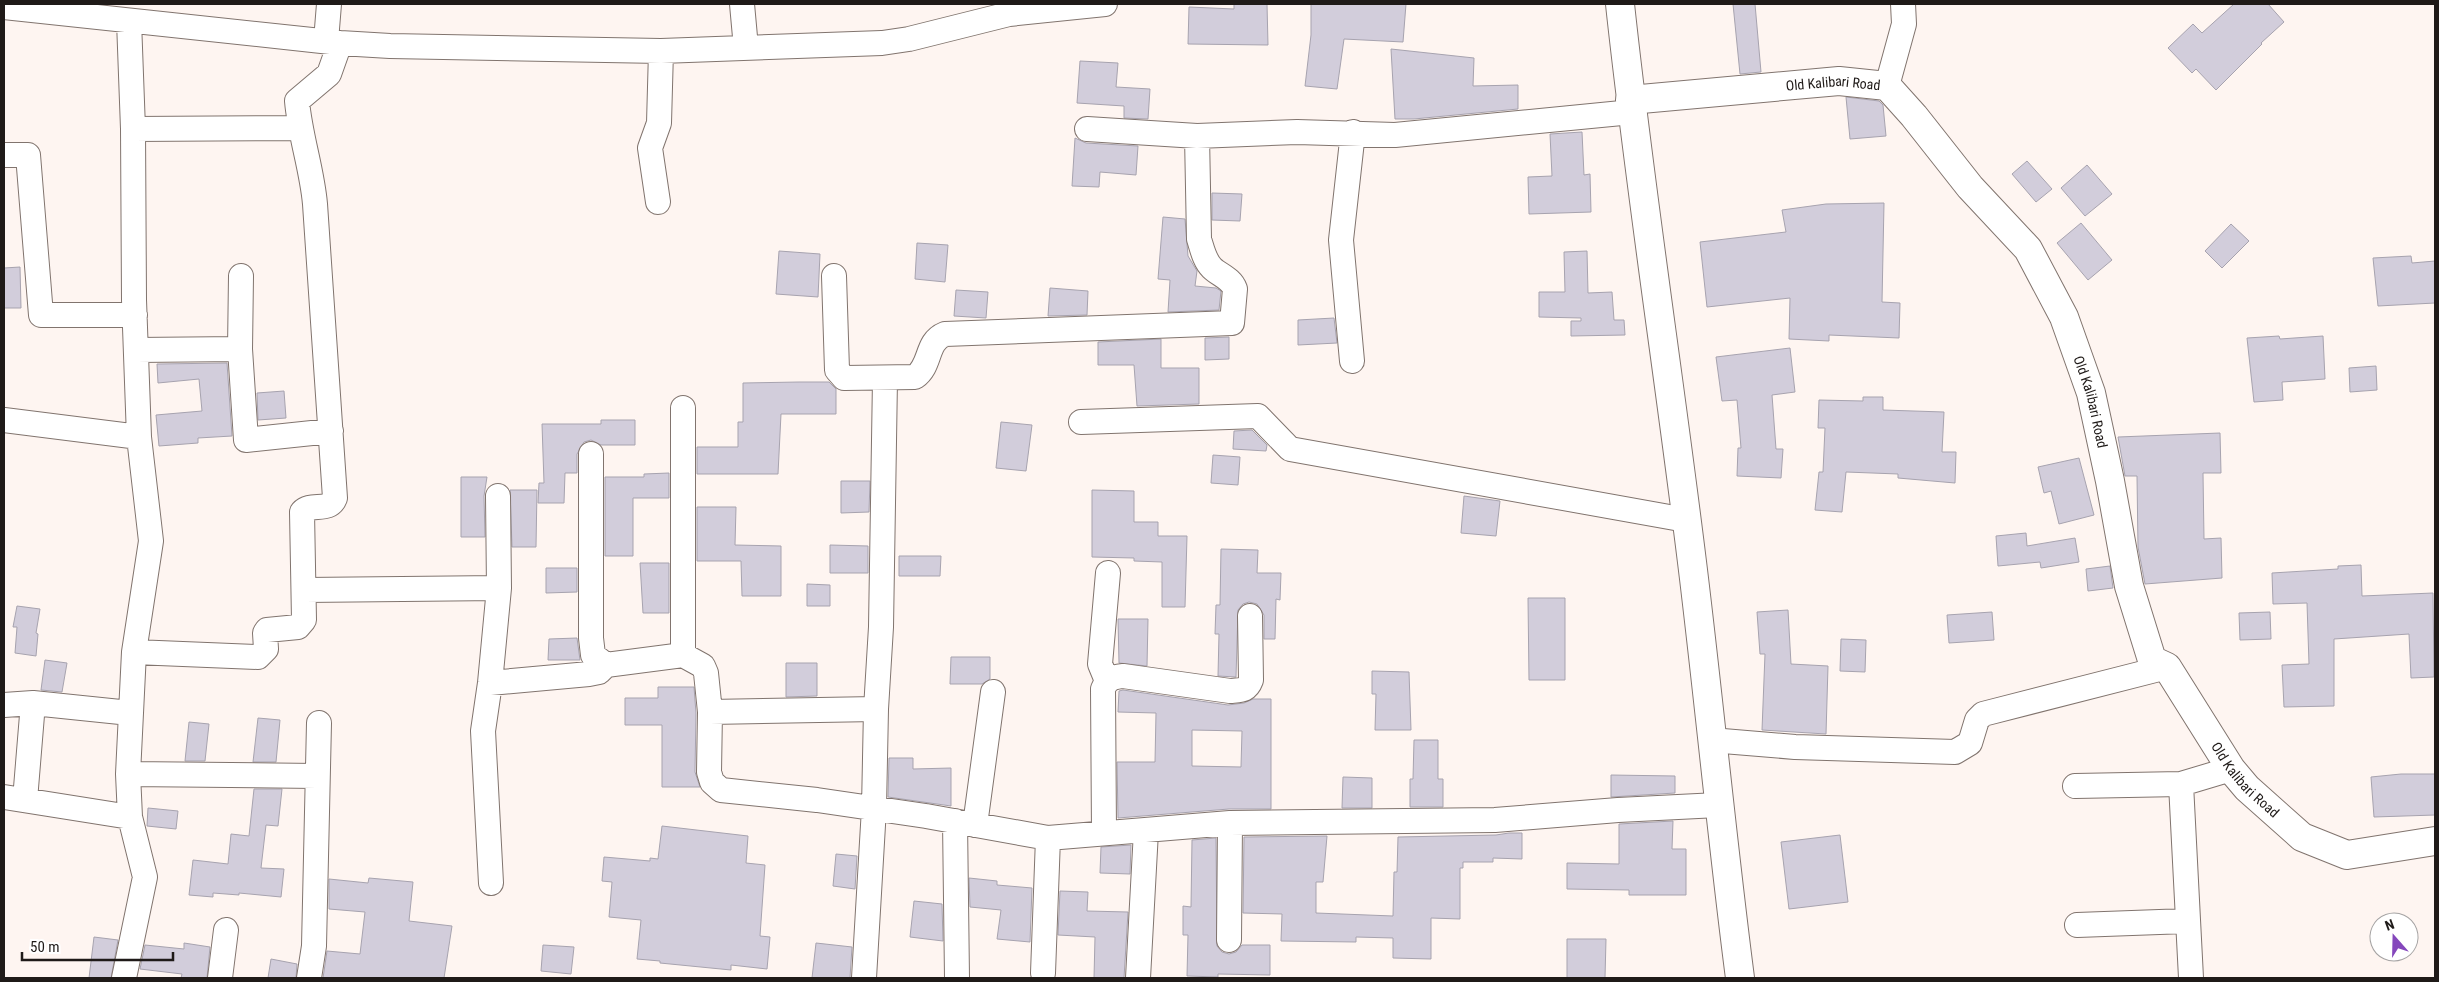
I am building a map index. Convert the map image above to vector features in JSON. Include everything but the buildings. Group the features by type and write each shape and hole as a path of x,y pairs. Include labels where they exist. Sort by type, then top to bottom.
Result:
{"main road":[{"path":"1620,4 1631,106 1686,520 1718,805 1740,978"},
{"name":"Old Kalibari Road","path":"1631,106 1839,81 1887,86 1914,116 1970,188 2028,250 2064,317 2091,393 2110,481 2129,586 2152,660 2167,668 2231,769 2247,788 2302,837 2347,854 2435,841"}],"street":[{"path":"134,652 258,657 266,649 267,630 298,627 304,620 305,590 302,512 309,508 333,504 335,498 315,197 300,128 297,100 329,74 333,42 329,4"},
{"path":"742,4 746,48"},
{"path":"4,7 333,42 390,46 660,51 882,43 909,39 1009,14 1105,4"},
{"path":"1887,86 1904,24 1903,4"},
{"path":"124,978 145,877 130,817 128,774 134,652 151,541 139,437 129,21"},
{"path":"658,202 650,148 659,122 660,51"},
{"path":"1086,129 1197,136 1297,132 1353,132 1395,135 1631,106"},
{"path":"133,130 300,128"},
{"path":"1352,361 1341,240 1353,132"},
{"path":"834,276 836,361 839,375 844,378 915,377 926,365 933,342 945,334 1232,324 1235,289 1233,284 1211,267 1203,253 1200,239 1197,136"},
{"path":"4,155 28,155 41,315 135,315"},
{"path":"240,276 240,349 246,440 330,431"},
{"path":"136,350 240,349"},
{"path":"864,978 874,808 876,709 881,627 885,378"},
{"path":"683,408 683,655"},
{"path":"1081,422 1258,416 1290,449 1686,520"},
{"path":"4,420 139,437"},
{"path":"591,454 591,647 593,656 606,665"},
{"path":"491,883 484,731 499,588 498,496"},
{"path":"1106,681 1100,664 1108,573"},
{"path":"305,590 499,588"},
{"path":"1104,832 1103,689 1106,681 1113,677 1123,676 1230,691 1243,690 1249,687 1252,680 1250,616"},
{"path":"490,683 589,674 599,672 606,665 683,655 704,666 706,673 710,712 708,772 712,782 721,790 874,808 1048,838 1230,823 1495,820 1618,810 1718,805"},
{"path":"1711,740 1795,747 1955,752 1970,743 1977,720 1983,714 2167,668"},
{"path":"956,978 965,823 993,692"},
{"path":"4,704 33,703 130,713"},
{"path":"33,703 15,799 130,817"},
{"path":"710,712 876,709"},
{"path":"310,978 314,946 319,723"},
{"path":"2075,786 2181,784 2231,769"},
{"path":"128,774 317,776"},
{"path":"2181,784 2191,978"},
{"path":"1229,940 1230,823"},
{"path":"1138,978 1146,831"},
{"path":"1043,974 1048,838"},
{"path":"2077,925 2187,921"},
{"path":"220,978 226,930"}]}
